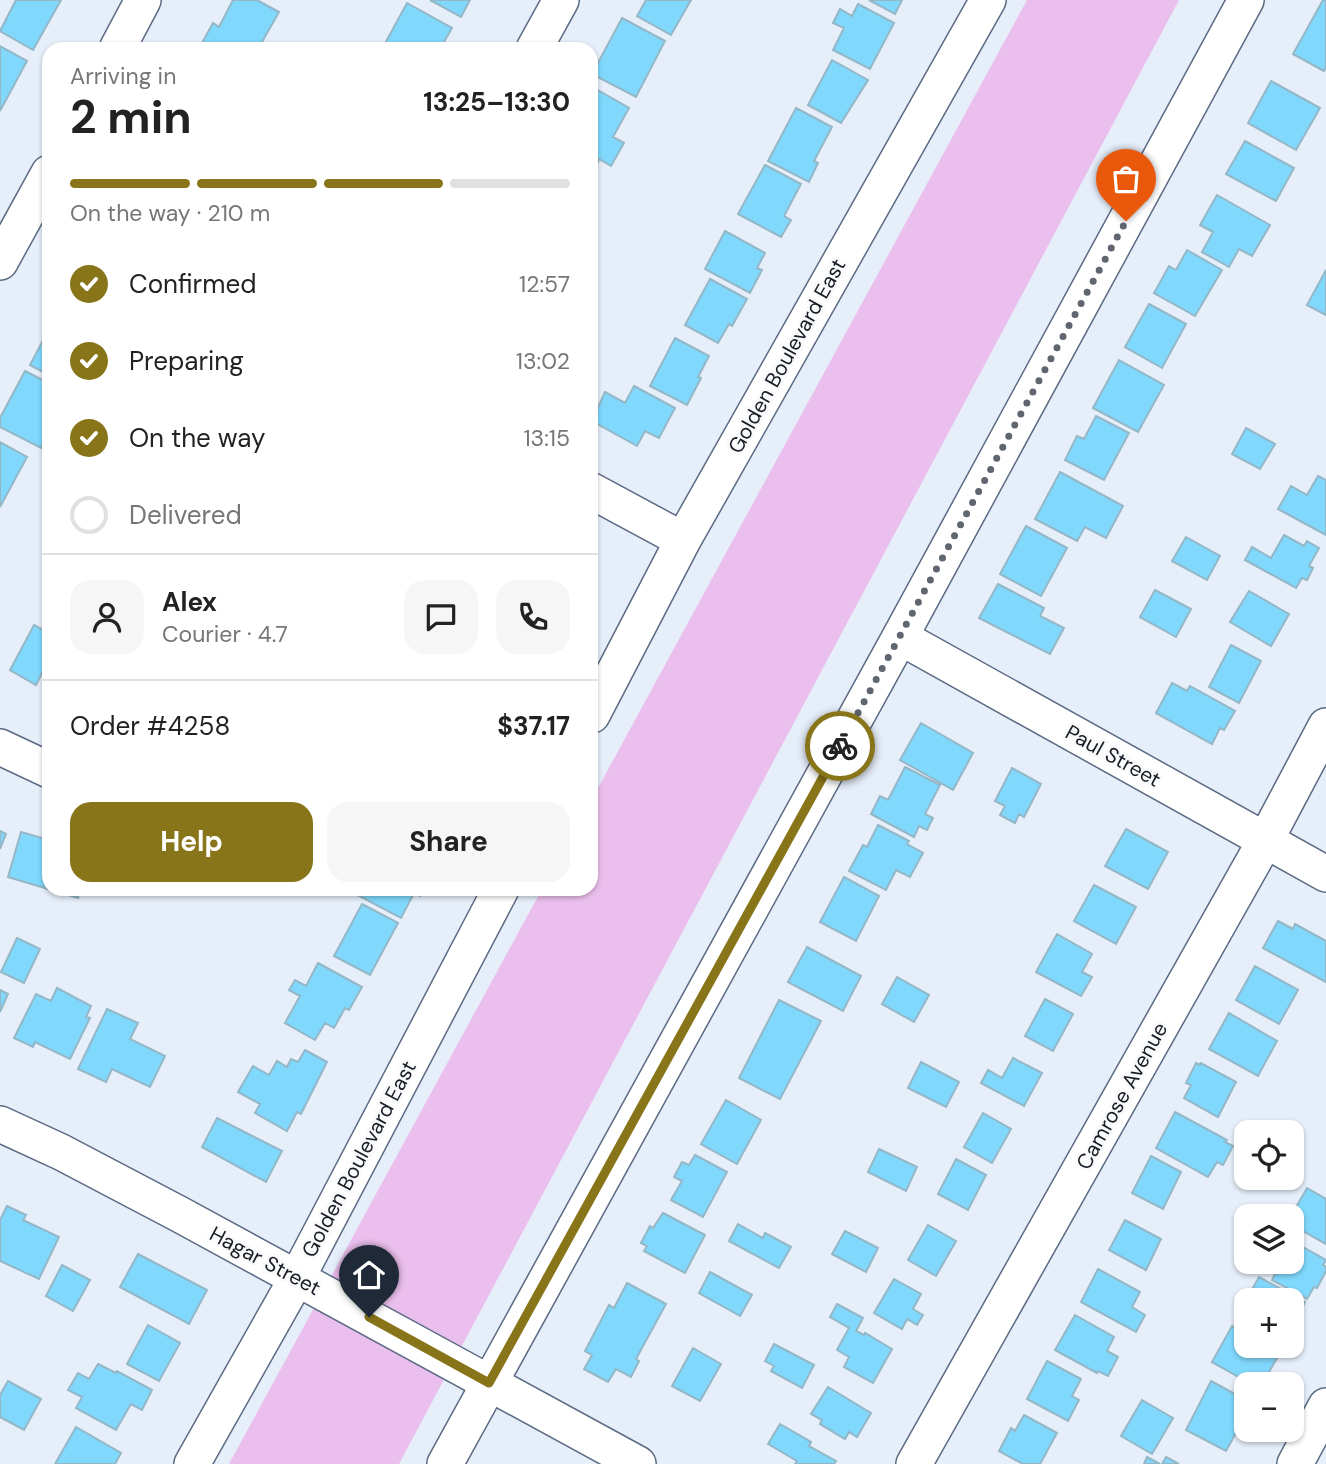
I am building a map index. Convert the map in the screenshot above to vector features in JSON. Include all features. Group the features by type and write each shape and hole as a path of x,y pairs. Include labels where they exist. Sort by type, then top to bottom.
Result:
{"street":[{"path":"121,42 143,0"},
{"path":"538,42 561,0"},
{"name":"Golden Boulevard East","path":"598,703 683,540 988,0"},
{"path":"445,1464 900,637 1246,0"},
{"path":"0,262 42,186"},
{"path":"598,494 683,540"},
{"name":"Paul Street","path":"900,637 1326,874"},
{"name":"Camrose Avenue","path":"914,1464 1265,841 1326,726"},
{"path":"0,747 42,767"},
{"name":"Golden Boulevard East","path":"192,1464 297,1278 496,896"},
{"name":"Hagar Street","path":"0,1124 72,1158 638,1464"},
{"path":"1295,1464 1326,1406"}],"shaded area":[{"path":"1027,0 1179,0 399,1464 229,1464 538,896 598,896 598,788"}],"building":[{"path":"16,0 61,0 33,50 0,31"},
{"path":"233,0 257,0 279,12 262,42 203,42 213,23 219,27"},
{"path":"430,0 470,0 461,17"},
{"path":"646,0 691,0 671,35 637,16"},
{"path":"869,0 902,0 895,14"},
{"path":"1323,0 1326,0 1324,71 1293,54"},
{"path":"407,3 452,28 444,42 386,42"},
{"path":"858,4 894,23 870,69 833,50 844,28 833,23 840,9 852,16"},
{"path":"622,18 665,41 636,97 598,77 598,63"},
{"path":"0,46 27,61 0,111"},
{"path":"832,60 868,80 841,123 808,105"},
{"path":"1271,81 1320,108 1296,150 1248,123"},
{"path":"598,90 629,108 613,137 624,143 611,166 599,159 598,162"},
{"path":"796,108 832,127 814,161 818,163 809,182 768,161"},
{"path":"1245,141 1294,168 1276,201 1226,174"},
{"path":"765,165 801,184 784,216 791,220 781,237 738,214"},
{"path":"1217,195 1270,225 1252,256 1239,249 1229,267 1202,252 1213,232 1200,225"},
{"path":"725,231 765,253 757,268 762,270 750,293 705,269"},
{"path":"1187,250 1222,270 1195,316 1154,293 1169,266 1176,270"},
{"path":"1326,270 1326,315 1307,305"},
{"path":"710,279 747,299 732,326 729,324 718,343 685,325"},
{"path":"1149,304 1186,324 1162,368 1125,347"},
{"path":"675,338 709,356 687,405 650,386"},
{"path":"42,342 42,371 30,365"},
{"path":"1119,360 1164,385 1138,432 1093,408"},
{"path":"25,371 42,380 41,448 0,427 0,418"},
{"path":"634,386 675,408 659,438 645,431 637,446 598,424 598,408 605,392 625,403"},
{"path":"1096,416 1129,433 1104,480 1065,460 1077,436 1084,439"},
{"path":"1246,428 1275,444 1260,469 1232,454"},
{"path":"0,442 27,457 0,507"},
{"path":"1060,472 1123,506 1106,538 1085,527 1077,541 1035,519"},
{"path":"1318,476 1326,480 1326,535 1278,509 1291,486 1307,495"},
{"path":"1026,526 1067,548 1041,596 1000,574"},
{"path":"1284,535 1304,546 1307,541 1319,548 1309,566 1313,568 1307,580 1302,578 1296,588 1245,560 1252,547 1271,558"},
{"path":"1186,537 1220,556 1207,580 1172,561"},
{"path":"998,584 1044,608 1040,616 1064,628 1050,654 979,618"},
{"path":"1155,590 1191,609 1176,637 1140,617"},
{"path":"1249,591 1289,614 1271,646 1230,622"},
{"path":"34,625 42,629 42,673 36,685 10,670"},
{"path":"1231,645 1261,661 1239,703 1209,687"},
{"path":"1172,683 1187,691 1190,686 1235,711 1224,730 1220,728 1212,744 1156,713"},
{"path":"921,723 973,753 953,790 900,760"},
{"path":"905,767 940,785 925,814 933,818 927,830 919,826 914,837 871,814 880,796 888,800"},
{"path":"1012,768 1041,784 1024,817 1019,814 1015,823 1000,815 1005,806 995,801"},
{"path":"878,825 909,841 907,844 923,853 910,877 896,870 886,890 849,871 863,845 867,847"},
{"path":"1126,829 1168,852 1148,889 1105,866"},
{"path":"0,831 6,834 0,849"},
{"path":"21,832 42,838 42,887 8,877"},
{"path":"844,877 879,896 856,941 820,922"},
{"path":"1094,885 1136,907 1116,944 1074,921"},
{"path":"359,896 412,896 401,918"},
{"path":"362,904 398,923 370,975 334,956"},
{"path":"1278,921 1293,929 1295,924 1326,941 1326,982 1263,948"},
{"path":"1057,934 1092,954 1082,972 1092,977 1081,996 1036,972"},
{"path":"17,938 40,949 24,983 1,972"},
{"path":"807,947 861,976 843,1011 788,982"},
{"path":"318,963 362,987 349,1010 345,1008 334,1028 325,1023 315,1040 285,1023 300,996 289,990 295,980 306,986"},
{"path":"1255,966 1298,990 1279,1024 1236,1000"},
{"path":"897,977 929,995 914,1022 882,1004"},
{"path":"57,988 91,1006 86,1017 90,1018 70,1059 35,1042 33,1047 14,1038 36,994 51,1001"},
{"path":"0,990 8,994 0,1012"},
{"path":"1045,999 1073,1014 1053,1051 1025,1036"},
{"path":"779,1000 821,1021 780,1099 739,1078"},
{"path":"107,1009 138,1023 130,1039 165,1056 150,1087 112,1069 106,1082 78,1069"},
{"path":"1229,1013 1277,1041 1258,1076 1209,1049"},
{"path":"305,1050 327,1062 301,1114 297,1112 287,1131 255,1113 260,1104 238,1092 253,1066 269,1075 277,1061 287,1067 291,1059 298,1062"},
{"path":"1013,1058 1042,1073 1024,1106 981,1083 988,1070 1002,1078"},
{"path":"921,1062 959,1082 946,1107 908,1088"},
{"path":"1196,1063 1201,1063 1236,1082 1218,1117 1184,1098 1191,1085 1186,1083"},
{"path":"726,1100 761,1120 737,1164 701,1144"},
{"path":"1175,1112 1227,1140 1225,1142 1233,1146 1223,1165 1217,1162 1208,1177 1156,1148"},
{"path":"983,1113 1011,1129 992,1163 964,1147"},
{"path":"217,1118 282,1151 266,1182 202,1147"},
{"path":"879,1149 917,1167 906,1191 868,1172"},
{"path":"695,1155 727,1172 703,1217 671,1200 682,1181 674,1177 682,1162 689,1165"},
{"path":"1151,1156 1181,1172 1163,1209 1132,1193"},
{"path":"956,1159 986,1175 968,1210 938,1194"},
{"path":"1307,1188 1326,1199 1326,1244 1304,1232 1304,1204 1298,1204"},
{"path":"7,1206 26,1215 23,1220 59,1237 39,1279 0,1261 0,1220"},
{"path":"663,1213 705,1235 685,1273 644,1251 647,1246 641,1243 650,1226 653,1228"},
{"path":"1125,1220 1161,1239 1146,1270 1109,1250"},
{"path":"738,1224 763,1238 765,1233 791,1247 779,1268 729,1241"},
{"path":"928,1225 956,1241 936,1276 908,1260"},
{"path":"845,1231 878,1248 866,1272 832,1254"},
{"path":"1304,1248 1326,1260 1323,1265 1326,1271 1307,1299 1304,1297 1304,1288 1287,1288 1272,1280 1275,1274 1304,1274"},
{"path":"138,1254 207,1290 189,1324 120,1287"},
{"path":"62,1265 90,1280 73,1311 46,1296"},
{"path":"1098,1269 1140,1292 1132,1307 1145,1315 1136,1332 1081,1302"},
{"path":"710,1272 752,1295 740,1316 699,1293"},
{"path":"1259,1277 1279,1288 1253,1288"},
{"path":"894,1279 921,1294 913,1309 923,1315 917,1325 907,1319 902,1329 874,1313"},
{"path":"627,1283 666,1304 636,1359 639,1361 631,1377 616,1369 608,1382 584,1369 592,1355 585,1351 609,1305 614,1308"},
{"path":"837,1304 863,1318 856,1331 864,1335 865,1333 892,1349 873,1383 844,1367 849,1357 837,1350 849,1328 830,1317"},
{"path":"1075,1315 1114,1337 1107,1351 1118,1357 1108,1376 1098,1371 1097,1373 1055,1350"},
{"path":"148,1325 180,1343 159,1381 127,1364"},
{"path":"1232,1326 1234,1358 1277,1358 1269,1372 1234,1372 1234,1374 1212,1362"},
{"path":"774,1344 814,1365 802,1388 771,1371 774,1366 765,1361"},
{"path":"693,1348 721,1364 700,1401 672,1386"},
{"path":"1047,1361 1081,1379 1072,1396 1079,1400 1068,1421 1027,1399"},
{"path":"98,1364 152,1390 142,1410 131,1404 116,1430 76,1408 82,1397 68,1390 78,1373 89,1379"},
{"path":"8,1381 41,1399 24,1430 0,1417 0,1395"},
{"path":"1211,1381 1234,1393 1234,1436 1226,1451 1186,1430"},
{"path":"828,1387 871,1413 857,1437 849,1432 845,1439 820,1424 822,1420 811,1414"},
{"path":"1142,1400 1173,1418 1152,1454 1121,1436"},
{"path":"1024,1415 1057,1433 1040,1464 1023,1464 999,1451 1011,1428 1015,1431"},
{"path":"780,1424 811,1442 809,1446 836,1461 834,1464 795,1464 797,1461 768,1444"},
{"path":"76,1427 121,1453 115,1464 55,1464"},
{"path":"1147,1457 1160,1464 1144,1464"},
{"path":"1166,1457 1179,1464 1162,1464"}],"way so far":[{"path":"840,746 1126,221"}],"route":[{"path":"369,1317 489,1383 840,746"}]}
